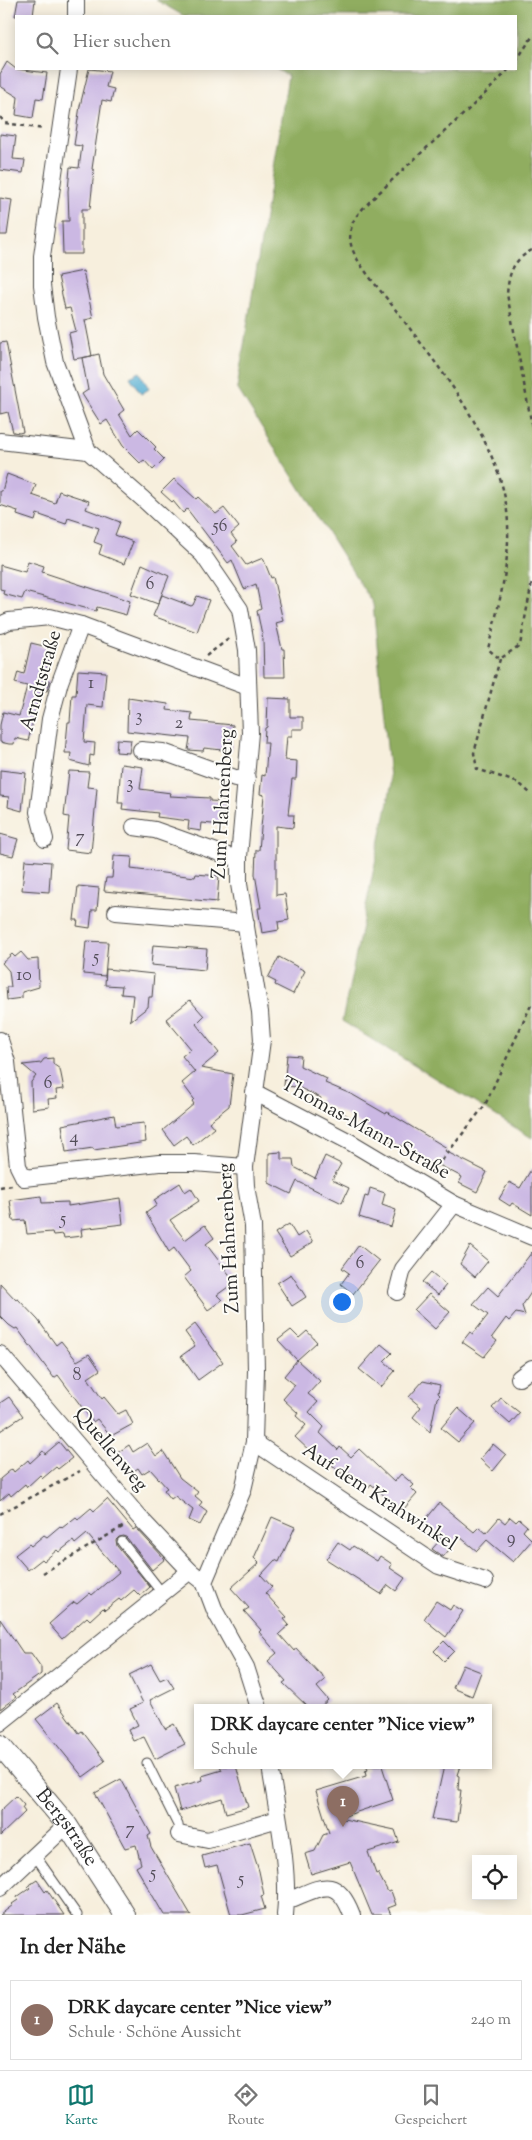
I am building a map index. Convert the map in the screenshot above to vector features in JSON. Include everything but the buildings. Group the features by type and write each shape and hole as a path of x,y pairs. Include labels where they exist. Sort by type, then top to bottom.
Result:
{"street":[{"path":"76,0 76,15"},
{"name":"Zum Hahnenberg","path":"69,70 42,256 42,285 55,362 88,451 203,555 240,609 247,650 250,733 240,857 240,884 260,1012 262,1040 245,1167 246,1186 253,1226 256,1370 254,1442 243,1490 204,1582"},
{"path":"0,441 88,451"},
{"path":"0,625 9,621 50,618 81,624 248,688"},
{"name":"Arndtstraße","path":"45,839 38,812 48,728 60,682 81,624"},
{"path":"141,750 163,752 235,778 247,779"},
{"path":"134,827 155,830 228,856 240,857"},
{"path":"116,912 246,923"},
{"path":"0,1040 7,1062 18,1166 24,1178 158,1164 194,1163 245,1167"},
{"name":"Thomas-Mann-Straße","path":"254,1092 350,1142 454,1204 532,1237"},
{"name":"Thomas-Mann-Straße","path":"396,1292 403,1269 454,1204"},
{"name":"Quellenweg","path":"0,1354 139,1517 190,1571 204,1582"},
{"path":"519,1378 532,1368"},
{"name":"Auf dem Krahwinkel","path":"254,1442 439,1566 485,1581"},
{"path":"0,1723 190,1571"},
{"path":"204,1582 215,1611 246,1667 258,1704"},
{"name":"Bergstraße","path":"0,1745 66,1825 126,1915"},
{"path":"270,1769 278,1819 286,1908 325,1886 338,1890 346,1899 352,1915"},
{"path":"179,1834 208,1840 278,1819"},
{"path":"0,1888 66,1825"}],"lane":[{"path":"122,1542 162,1593"},
{"path":"147,1763 178,1825 179,1834"},
{"path":"34,1854 77,1915"}],"path":[{"path":"517,60 532,37"},
{"path":"500,659 488,649 507,568 509,529 501,483 482,436 455,390 368,274 352,248 350,234 354,221 370,202 408,165 464,116 508,70"},
{"path":"0,117 4,123 61,131"},
{"path":"532,250 523,255 509,273 507,294 532,426"},
{"path":"532,582 520,645 500,659 474,753 477,769 519,783 532,796"},
{"path":"194,666 243,628"},
{"path":"422,1186 485,1105 532,1003"},
{"path":"0,1514 93,1463"},
{"path":"43,1573 139,1517"}],"green space":[{"path":"156,0 532,0 532,1138 342,1021 391,787 373,604 237,388 288,76 278,70 517,70 517,15 182,15"}],"water":[{"path":"140,372 149,389 141,394 130,377"}],"place":[{"name":"DRK daycare center \"Nice view\"","path":"343,1827"}]}
